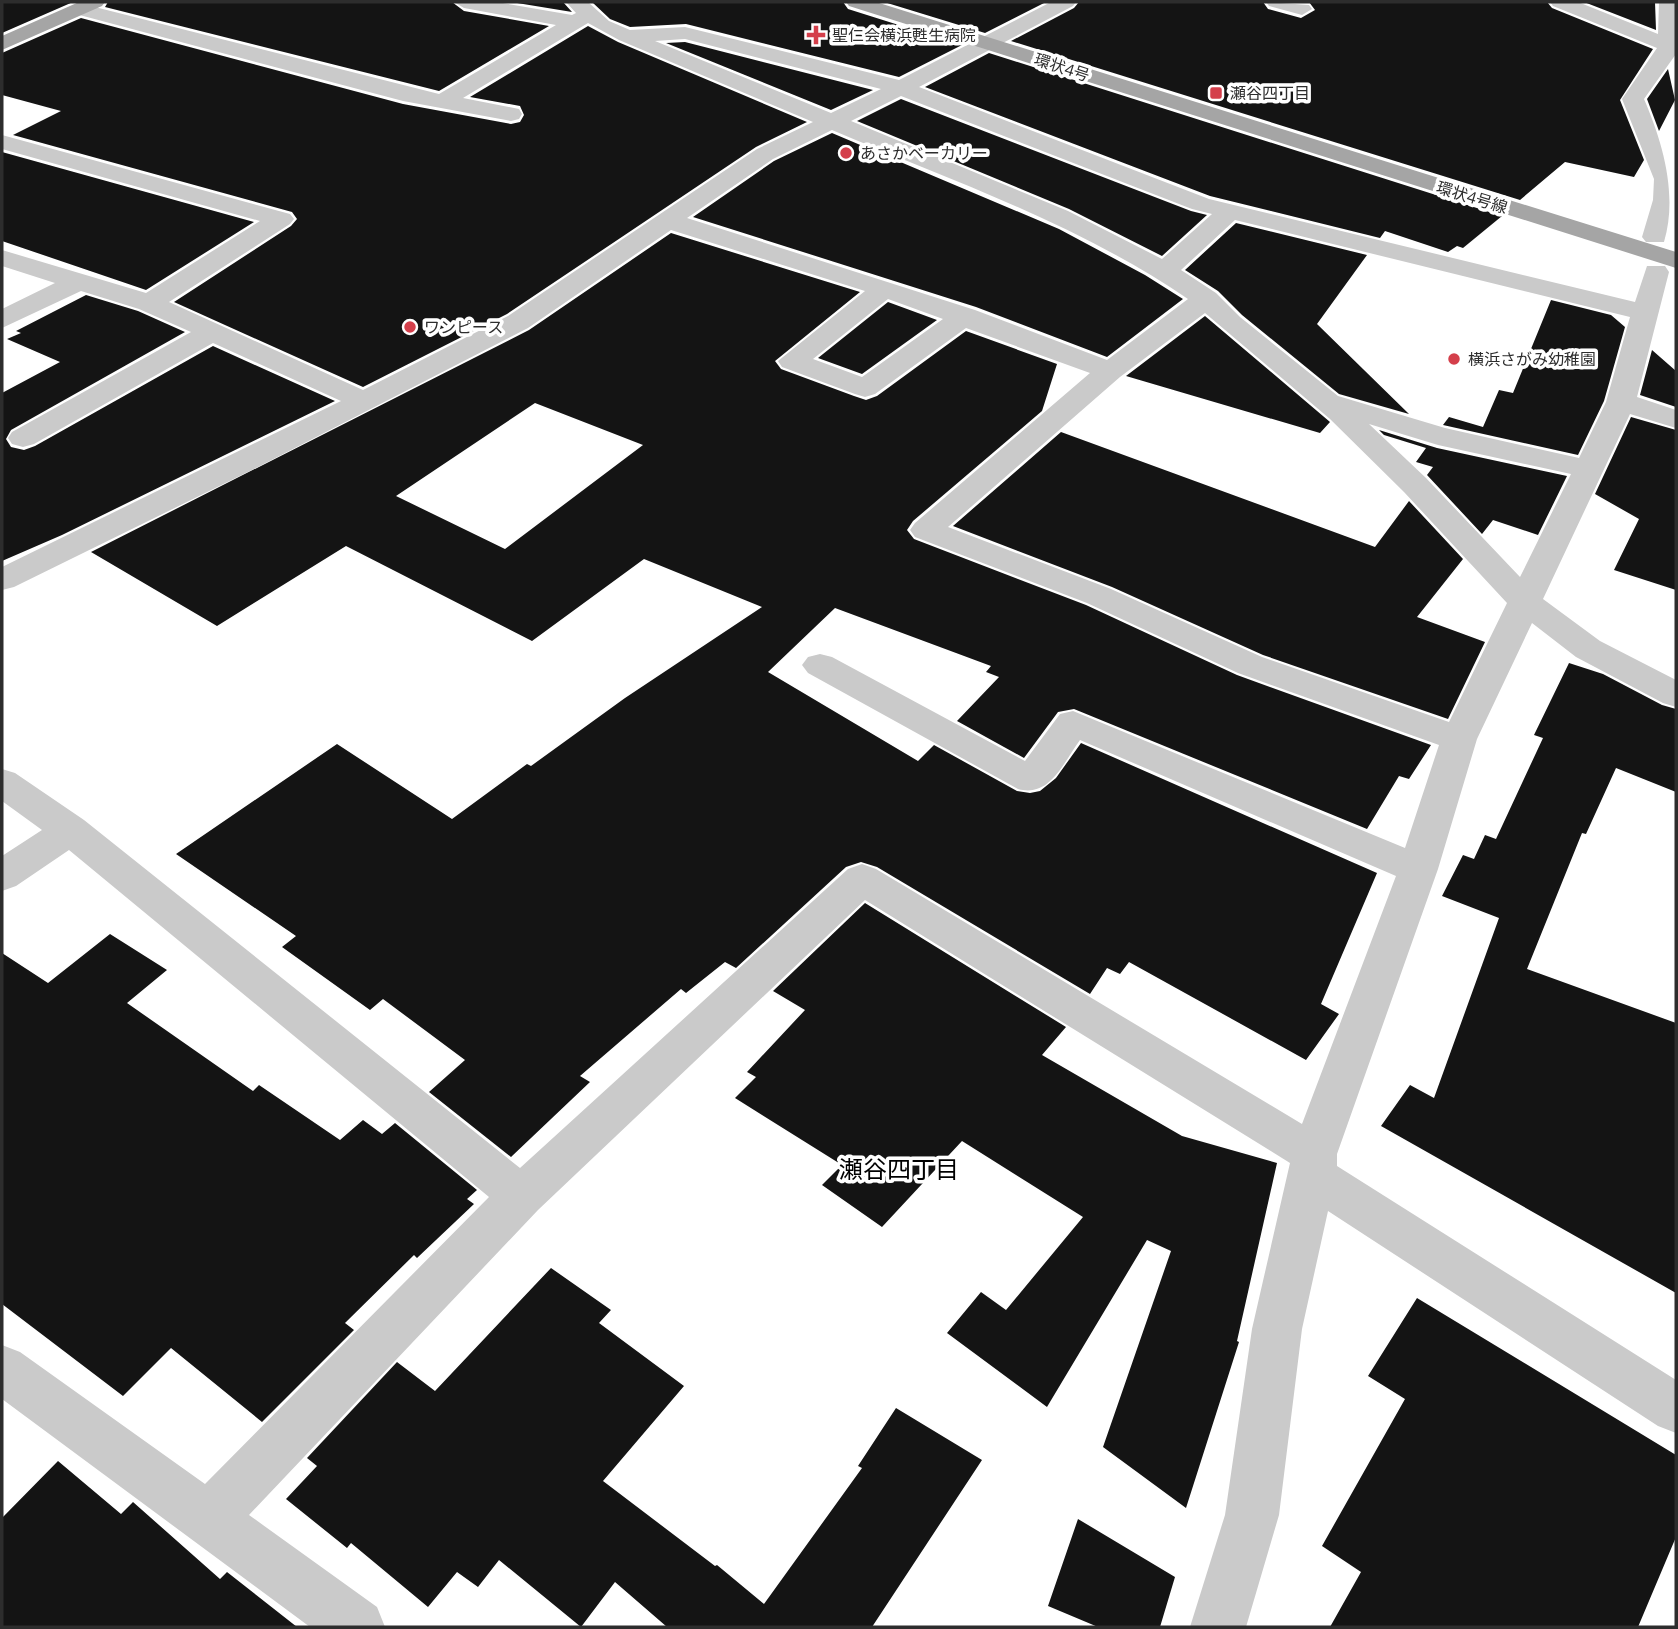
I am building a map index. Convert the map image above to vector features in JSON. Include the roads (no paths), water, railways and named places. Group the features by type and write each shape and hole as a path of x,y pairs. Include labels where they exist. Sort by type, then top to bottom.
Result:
{"main road":[{"name":"環状4号","path":"856,2 1268,133"},
{"path":"2,44 87,5"},
{"path":"1268,133 1423,196 1668,258"},
{"path":"1268,133 1413,164 1668,258"}],"street":[{"path":"87,5 118,2"},
{"path":"464,2 580,13 626,36 828,122 1059,216 1165,271 1206,299 1230,323 1327,402 1415,485 1525,602 1588,649 1676,695"},
{"path":"2,580 247,461 518,322 765,155 990,44 1066,2"},
{"path":"1276,2 1301,9"},
{"path":"1560,2 1673,47"},
{"path":"1218,1627 1252,1515 1277,1329 1314,1165 1418,869 1459,739 1621,402 1644,312 1668,258 1669,166 1642,127 1633,99 1673,47 1669,2"},
{"path":"87,5 441,102 511,114"},
{"path":"441,102 580,13"},
{"path":"626,36 685,33 890,84 1228,212 1644,312"},
{"path":"2,142 170,191 281,219 149,303"},
{"path":"1165,271 1228,212"},
{"path":"669,221 886,289 1110,371"},
{"path":"2,257 149,303 364,401"},
{"path":"2,320 78,282"},
{"path":"886,289 792,361 865,388 965,317"},
{"path":"1206,299 1110,371 926,530 1099,596 1250,665 1459,739"},
{"path":"23,438 212,332"},
{"path":"1327,402 1438,436 1589,469"},
{"path":"1621,402 1676,419"},
{"path":"820,666 1031,780 1073,723 1418,869"},
{"path":"2,782 70,830 521,1196"},
{"path":"2,876 70,830"},
{"path":"208,1518 521,1196 862,879 1314,1165 1676,1409"},
{"path":"2,1369 357,1627"}],"place":[{"name":"聖仁会横浜甦生病院","path":"816,35"},
{"name":"瀬谷四丁目","path":"1216,93"},
{"name":"あさかベーカリー","path":"846,153"},
{"name":"ワンピース","path":"410,327"},
{"name":"横浜さがみ幼稚園","path":"1454,359"}],"district":[{"name":"瀬谷四丁目","path":"899,1168"}]}
